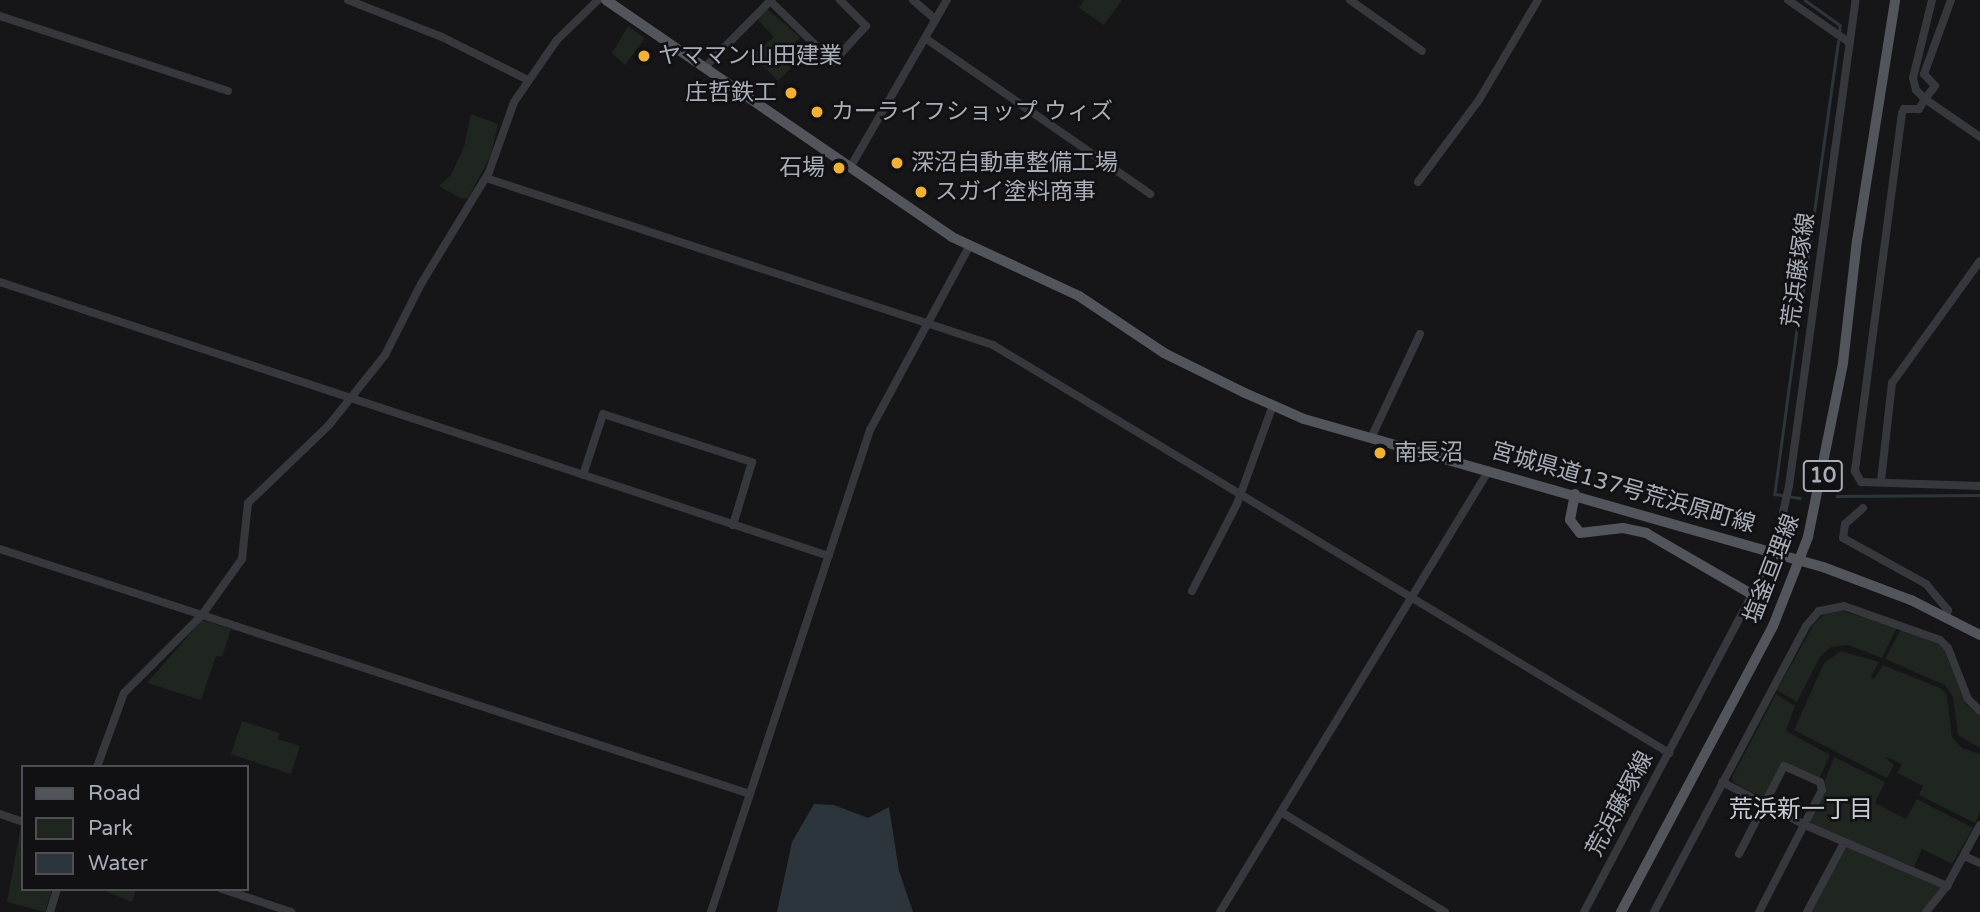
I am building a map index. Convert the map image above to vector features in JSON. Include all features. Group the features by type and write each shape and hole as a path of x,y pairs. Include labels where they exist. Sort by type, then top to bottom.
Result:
{"main road":[{"name":"宮城県道137号荒浜原町線","path":"606,0 970,245 1079,296 1164,353 1273,405 1371,438 1800,560 1885,589 1980,635"},
{"name":"塩釜亘理線","path":"1621,912 1773,626 1800,560 1829,446 1895,0"},
{"path":"1574,495 1570,520 1580,533 1622,528 1646,533 1753,595"}],"street":[{"path":"348,0 442,37 528,80"},
{"path":"98,765 124,692 202,615 242,559 248,503 353,398 385,355 421,284 485,178 508,114 528,80 557,40 598,0"},
{"path":"706,66 770,0 833,62 866,26 840,0"},
{"path":"913,0 934,18"},
{"path":"851,166 934,18 947,0"},
{"path":"1350,0 1422,51"},
{"path":"1418,182 1479,100 1538,0"},
{"path":"1788,0 1850,43"},
{"name":"荒浜藤塚線","path":"1776,544 1788,490 1856,0"},
{"path":"1932,0 1913,78 1926,99 1980,136"},
{"path":"1951,0 1924,74 1935,86 1919,109 1904,109 1902,113 1855,471 1861,482 1980,486"},
{"path":"0,16 228,91"},
{"path":"925,38 1150,194"},
{"path":"485,178 993,345 1669,753"},
{"path":"711,912 870,430 970,245"},
{"path":"1881,481 1892,383 1980,261"},
{"path":"0,282 829,556"},
{"path":"1371,438 1420,334"},
{"path":"1192,591 1236,506 1273,405"},
{"path":"583,475 603,414 752,462 733,525"},
{"path":"1220,912 1489,470"},
{"path":"1863,508 1845,524 1843,538 1926,584 1948,610 1946,617"},
{"path":"0,548 750,794"},
{"name":"荒浜藤塚線","path":"1584,912 1768,565"},
{"path":"1654,912 1806,626 1819,611 1835,606 1940,640 1948,648 1968,699 1980,710"},
{"path":"1739,854 1784,766 1820,782 1822,790 1759,912"},
{"path":"1723,782 1805,825 1947,886"},
{"path":"1281,812 1446,912"},
{"path":"0,814 21,821"},
{"path":"1929,909 1947,886 1980,825"},
{"path":"1807,912 1844,843"},
{"path":"1964,856 1980,863"},
{"path":"50,912 56,891"},
{"path":"228,891 291,912"}],"green space":[{"path":"1084,0 1122,0 1104,25 1079,8"},
{"path":"767,9 800,37 785,54 795,64 778,81 753,55 774,37 758,20"},
{"path":"628,26 645,38 625,65 612,53"},
{"path":"471,114 498,124 491,155 468,198 462,199 439,186 451,175 464,147"},
{"path":"1843,611 1897,628 1882,658 1848,645 1831,647 1820,657 1797,702 1777,690 1814,624 1824,614"},
{"path":"202,620 231,629 222,657 216,656 201,700 147,683"},
{"path":"1901,629 1932,639 1944,649 1965,703 1980,716 1980,748 1958,735 1953,697 1945,685 1885,659"},
{"path":"1841,651 1879,662 1871,677 1874,679 1883,665 1942,689 1947,696 1952,737 1962,748 1980,754 1980,812 1975,823 1919,795 1923,786 1897,773 1902,764 1884,756 1894,765 1887,778 1794,730 1824,663"},
{"path":"1776,694 1795,706 1786,731 1830,755 1819,780 1783,762 1765,795 1760,797 1733,782 1732,777"},
{"path":"242,721 280,733 278,739 300,746 291,774 231,754"},
{"path":"1834,757 1885,782 1875,803 1906,819 1917,799 1973,828 1952,864 1922,849 1914,867 1812,825 1810,819"},
{"path":"21,826 21,891 51,891 45,912 7,902"},
{"path":"1847,847 1938,884 1940,888 1922,912 1809,912"},
{"path":"105,891 135,891 132,902"}],"water":[{"path":"814,804 834,805 868,818 889,807 899,871 913,912 777,912 792,842"}],"waterway":[{"path":"1805,0 1840,25 1840,30"},
{"path":"1800,312 1838,42"},
{"path":"1798,323 1775,494 1800,498"},
{"path":"1837,496 1980,495"}],"place":[{"name":"ヤママン山田建業","path":"644,56"},
{"name":"庄哲鉄工","path":"791,93"},
{"name":"カーライフショップ ウィズ","path":"817,112"},
{"name":"深沼自動車整備工場","path":"897,163"},
{"name":"石場","path":"839,168"},
{"name":"スガイ塗料商事","path":"921,192"},
{"name":"南長沼","path":"1380,453"}],"district":[{"name":"荒浜新一丁目","path":"1801,810"}]}
